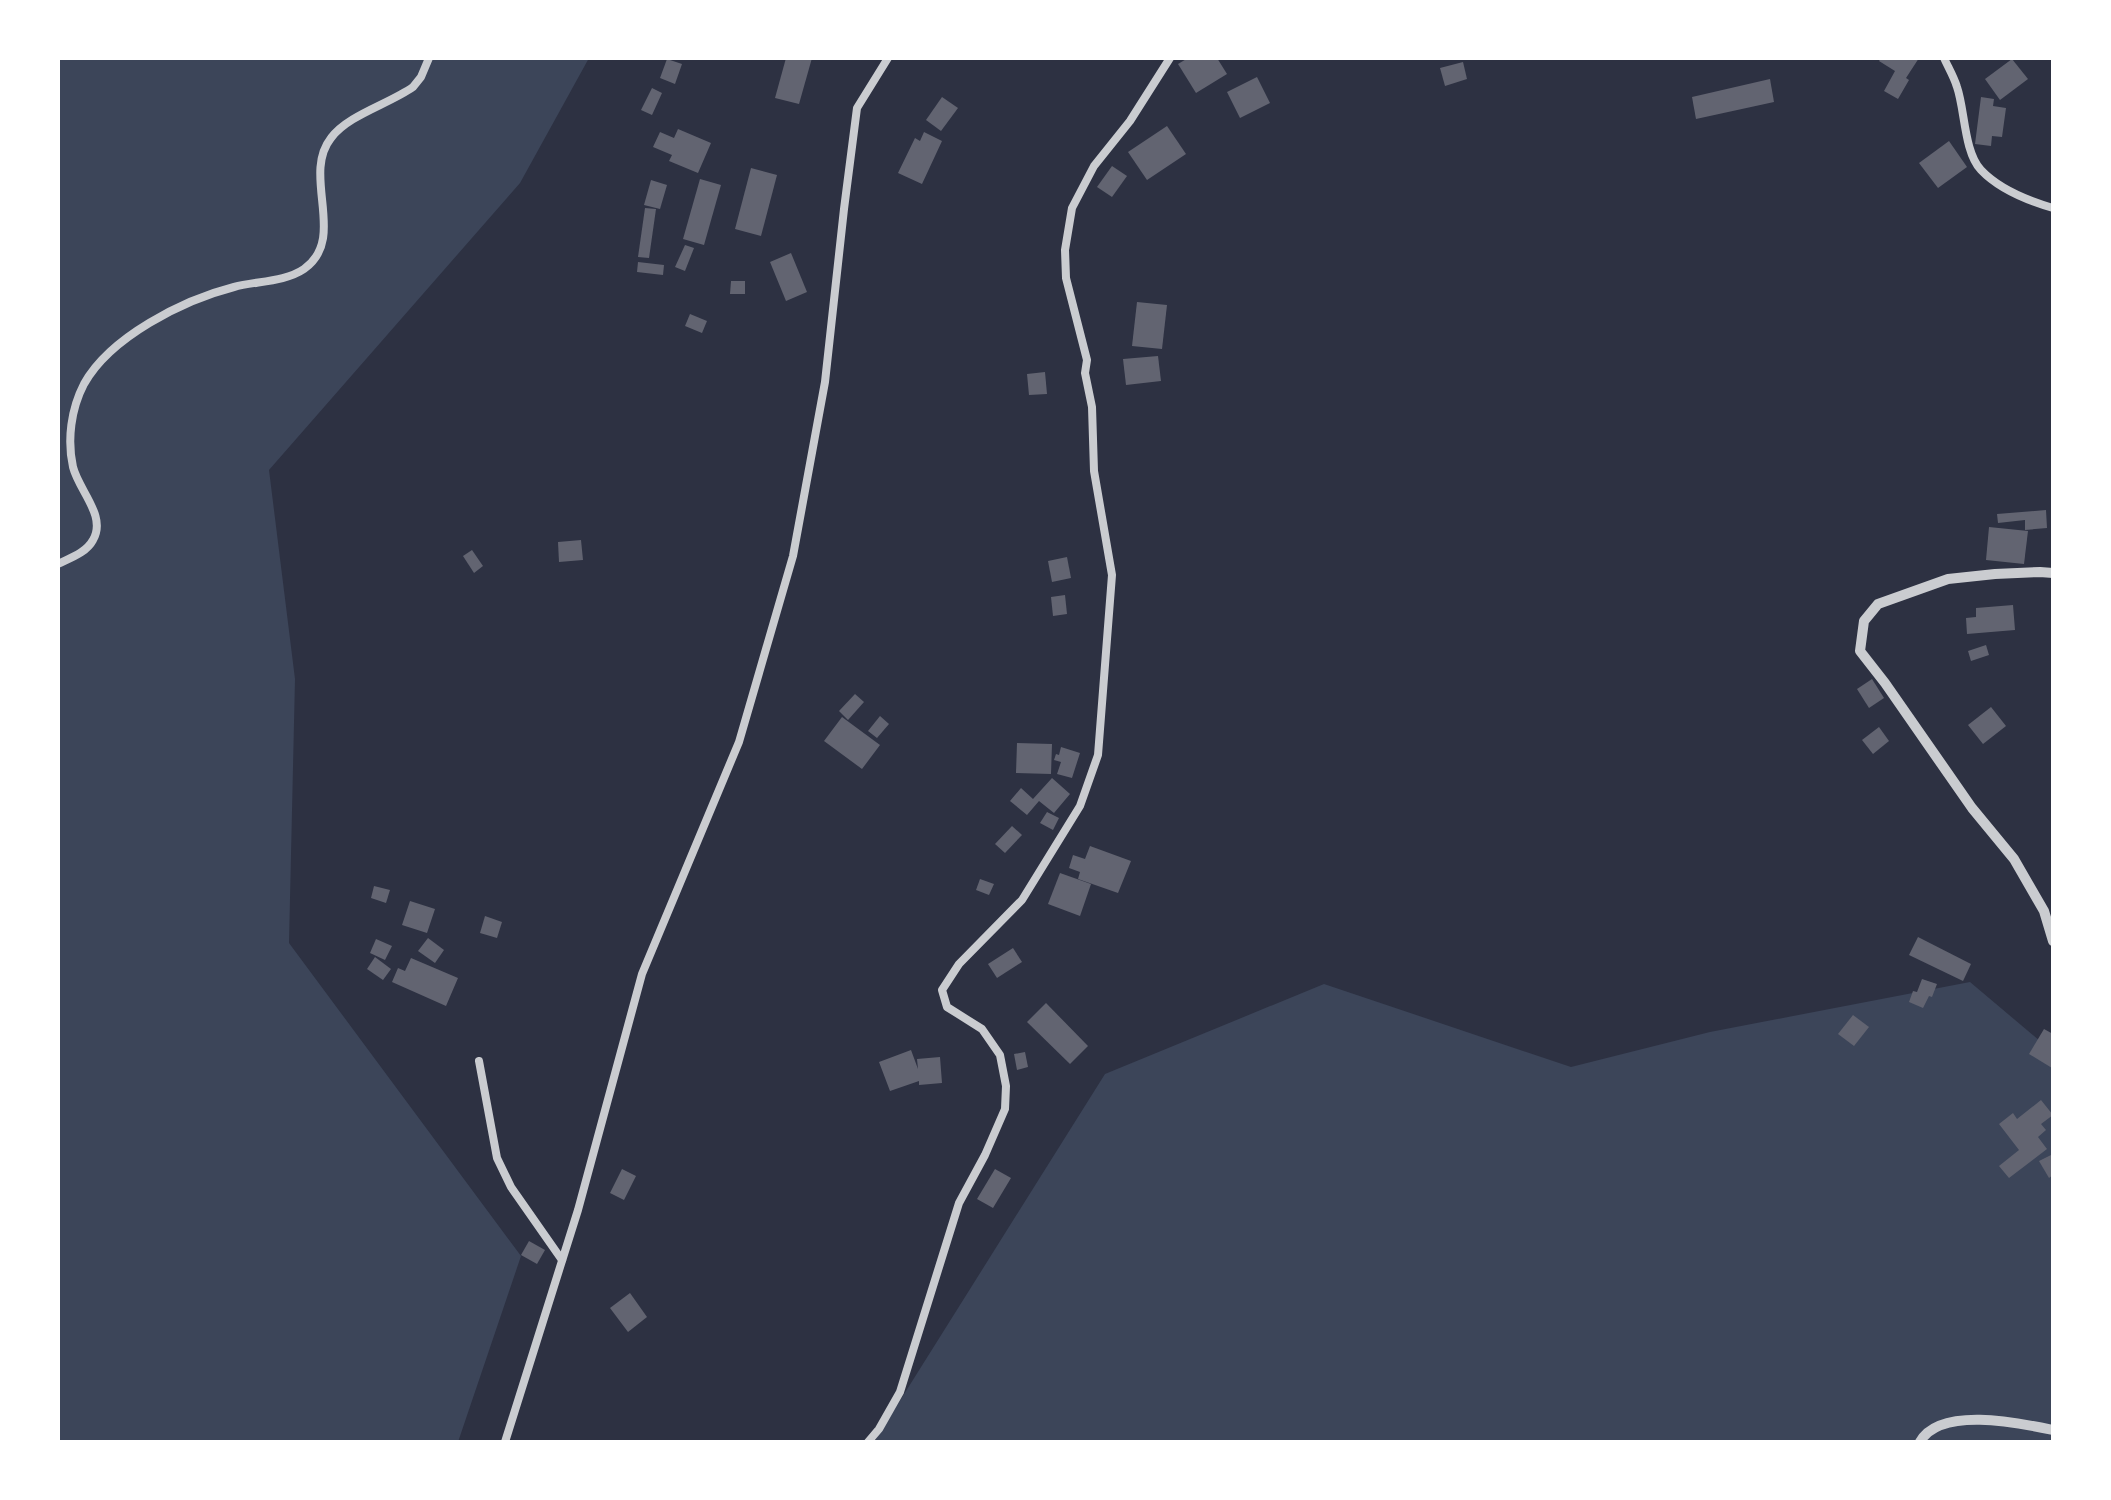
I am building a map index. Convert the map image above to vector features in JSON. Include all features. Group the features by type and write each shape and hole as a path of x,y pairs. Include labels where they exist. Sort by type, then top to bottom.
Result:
{"street":[{"path":"58,564 87,548 97,529 97,519 74,471 70,445 76,402 92,371 116,346 164,315 208,295 289,276 311,263 323,241 320,166 330,139 340,128 413,87 429,58"},
{"path":"505,1442 578,1210 642,974 739,742 793,556 825,382 857,108 888,58"},
{"path":"868,1442 900,1392 959,1203 1005,1109 1006,1086 1000,1055 982,1029 947,1007 942,990 959,964 1022,900 1080,806 1098,755 1112,575 1094,471 1092,407 1085,373 1087,360 1066,278 1065,250 1072,208 1094,166 1130,121 1170,58"},
{"path":"1944,58 1958,88 1966,137 1979,168 2000,185 2053,208"},
{"path":"2053,573 1948,579 1878,604 1864,621 1860,651 1972,808 2014,859 2044,911 2053,941"},
{"path":"479,1061 497,1158 511,1187 562,1260"},
{"path":"1920,1442 1924,1435 1947,1421 2024,1424 2053,1430"}],"shaded area":[{"path":"58,58 589,58 520,183 269,470 295,679 289,943 521,1256 458,1442 58,1442"},
{"path":"1970,982 2053,1052 2053,1442 874,1442 1105,1074 1324,984 1571,1067 1710,1032"}],"building":[{"path":"786,58 812,58 799,104 775,98"},
{"path":"1188,58 1217,58 1227,74 1196,93 1178,64"},
{"path":"1881,58 1919,58 1906,78 1909,80 1898,99 1884,91 1895,71 1879,61"},
{"path":"667,59 682,64 675,84 660,78"},
{"path":"2012,59 2028,79 2000,100 1985,79"},
{"path":"1463,62 1467,79 1445,86 1440,68"},
{"path":"1257,77 1270,103 1240,118 1227,92"},
{"path":"1770,79 1774,102 1696,119 1692,97"},
{"path":"652,88 662,93 652,115 641,110"},
{"path":"942,97 958,108 941,131 926,120"},
{"path":"1981,97 1994,99 1993,106 2006,108 2002,137 1992,136 1991,146 1975,144"},
{"path":"1167,126 1186,154 1147,180 1128,152"},
{"path":"678,129 711,143 698,173 669,161 672,155 653,147 660,132 674,138"},
{"path":"924,132 942,141 922,184 898,173 915,138 920,141"},
{"path":"1949,141 1967,167 1938,188 1919,163"},
{"path":"1112,166 1127,176 1112,197 1097,187"},
{"path":"751,168 777,175 761,236 735,229"},
{"path":"700,179 721,185 704,245 683,239"},
{"path":"651,180 667,185 660,209 644,205"},
{"path":"645,208 656,209 649,258 638,257"},
{"path":"685,245 694,248 685,271 675,267"},
{"path":"791,253 807,292 786,301 770,262"},
{"path":"638,262 664,265 663,275 637,272"},
{"path":"731,281 745,281 745,294 730,294"},
{"path":"1137,302 1167,305 1162,349 1132,346"},
{"path":"690,314 707,321 702,333 685,326"},
{"path":"1158,356 1161,381 1126,385 1123,359"},
{"path":"1045,372 1047,394 1029,395 1027,374"},
{"path":"2046,510 2047,528 2025,530 2025,520 1998,523 1997,514"},
{"path":"1989,527 2028,531 2024,564 1986,560"},
{"path":"581,540 583,560 559,562 558,542"},
{"path":"472,550 483,566 474,573 463,556"},
{"path":"1067,557 1071,578 1052,582 1048,561"},
{"path":"1065,595 1067,614 1053,616 1051,597"},
{"path":"2013,605 2015,630 1967,634 1966,618 1976,617 1976,608"},
{"path":"1986,645 1989,655 1971,661 1968,651"},
{"path":"1872,679 1884,698 1869,708 1857,689"},
{"path":"855,694 864,702 848,720 839,711"},
{"path":"1991,707 2006,726 1983,744 1968,725"},
{"path":"880,716 889,724 877,738 868,731"},
{"path":"842,717 880,745 862,769 824,741"},
{"path":"1879,727 1889,741 1873,754 1862,740"},
{"path":"1017,743 1052,744 1051,774 1016,773"},
{"path":"1061,747 1080,753 1072,778 1057,774 1061,762 1054,760"},
{"path":"1052,778 1070,794 1054,813 1039,801 1027,815 1010,801 1021,788 1033,799"},
{"path":"1047,812 1059,818 1053,830 1040,823"},
{"path":"1012,826 1022,835 1005,853 995,844"},
{"path":"1090,846 1131,861 1118,893 1078,879 1080,872 1069,868 1073,855 1085,859"},
{"path":"1060,873 1091,884 1080,916 1048,904"},
{"path":"980,879 994,884 989,895 976,890"},
{"path":"374,886 390,890 386,903 371,898"},
{"path":"410,901 435,909 427,933 402,925"},
{"path":"485,916 502,922 497,938 480,933"},
{"path":"1918,937 1971,964 1963,981 1909,955"},
{"path":"428,938 444,950 435,963 418,951"},
{"path":"376,939 392,946 385,960 370,953"},
{"path":"1013,948 1022,962 997,978 988,964"},
{"path":"375,957 391,969 383,980 367,969"},
{"path":"411,958 458,978 446,1006 392,982 398,968 405,971"},
{"path":"1922,979 1937,984 1923,1008 1909,1002"},
{"path":"1046,1003 1088,1046 1070,1064 1027,1022"},
{"path":"1853,1015 1869,1027 1854,1046 1838,1034"},
{"path":"2044,1029 2053,1034 2052,1068 2029,1054"},
{"path":"911,1050 918,1069 917,1059 940,1057 942,1083 919,1085 919,1081 890,1091 879,1062"},
{"path":"1025,1052 1028,1067 1017,1070 1014,1054"},
{"path":"2041,1100 2053,1115 2041,1124 2046,1130 2038,1137 2047,1149 2009,1178 1999,1166 2019,1150 1999,1124 2013,1113 2017,1119"},
{"path":"2053,1154 2053,1175 2049,1178 2039,1161"},
{"path":"622,1169 636,1176 624,1200 610,1193"},
{"path":"995,1169 1011,1178 993,1208 977,1199"},
{"path":"529,1241 545,1250 537,1264 521,1255"},
{"path":"630,1293 647,1317 628,1332 610,1308"}]}
